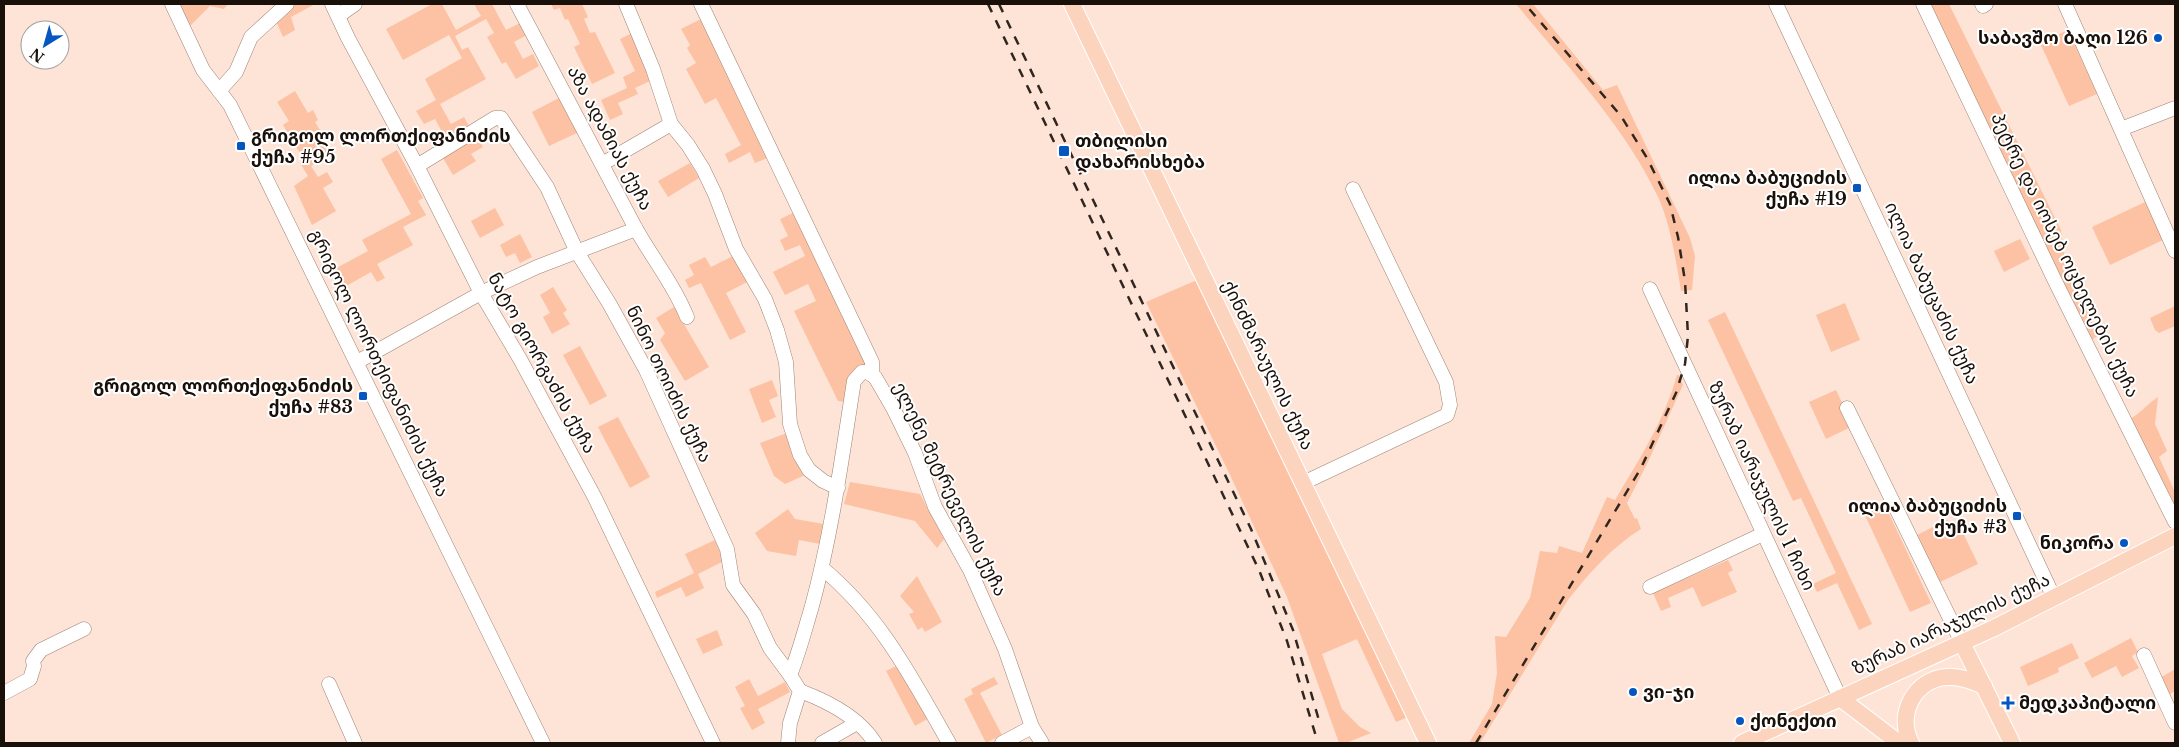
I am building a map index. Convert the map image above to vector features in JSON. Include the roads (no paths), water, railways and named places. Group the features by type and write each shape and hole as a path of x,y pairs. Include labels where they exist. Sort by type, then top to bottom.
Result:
{"main road":[{"name":"ქინძმარაულის ქუჩა","path":"1072,4 1428,743"},
{"name":"ზურაბ იარაჯულის ქუჩა","path":"1742,743 1962,643 2175,536"},
{"path":"1962,643 2012,743"},
{"path":"1911,743 1905,724 1907,710 1913,696 1924,685 1937,678 1950,676 1984,686"},
{"path":"1840,698 1899,743"}],"street":[{"name":"გრიგოლ ლორთქიფანიძის ქუჩა","path":"172,4 203,70 230,104 543,743"},
{"path":"219,91 236,72 251,37 287,4"},
{"path":"335,10 355,4"},
{"name":"აზა ადამიას ქუჩა","path":"357,362 481,293 537,267 636,229 517,4"},
{"path":"626,4 653,69 671,124 688,145 703,169 715,194 736,249 765,299 777,330 786,362 790,424 800,455 809,470 823,481 838,488 822,568 797,658 790,675"},
{"path":"700,4 872,362 872,375"},
{"name":"ილია ბაბუცაძის ქუჩა","path":"1776,4 2054,598"},
{"name":"პეტრე და იოსებ ოცხელების ქუჩა","path":"1923,4 2055,281 2175,522"},
{"path":"1982,4 1982,6 1986,4"},
{"path":"2065,4 2175,251"},
{"name":"ნატო გიორგაძის ქუჩა","path":"335,10 481,293 522,362 596,498 713,743"},
{"path":"2121,129 2175,108"},
{"name":"ნინო თოიძის ქუჩა","path":"417,166 498,117 547,187 577,252 609,303 646,370 727,549 734,585 754,614 770,648 800,691"},
{"path":"602,164 671,124"},
{"path":"1303,483 1447,414 1450,405 1446,382 1354,189"},
{"path":"636,229 678,294 687,317"},
{"name":"ზურაბ იარაჯულის I ჩიხი","path":"1650,289 1840,698"},
{"name":"ელენე მეტრეველის ქუჩა","path":"838,488 854,381 862,372 868,372 872,375 893,408 914,453 935,507 970,570 1005,649 1032,727 1042,743"},
{"path":"1847,408 1962,643"},
{"path":"1650,587 1764,534"},
{"path":"822,568 854,598 902,660 949,743"},
{"path":"4,693 30,679 34,666 33,661 41,650 84,629"},
{"path":"2144,655 2175,723"},
{"path":"329,684 355,743"},
{"path":"788,743 790,723 800,691 827,701 856,723 876,743"},
{"path":"822,743 856,723"},
{"path":"1002,743 1032,727"}],"railway":[{"path":"988,4 1259,570 1287,641 1318,743"},
{"path":"999,4 1251,529 1293,630 1320,724"},
{"path":"1476,743 1641,468 1676,393 1685,364 1688,336 1685,281 1678,237 1670,204 1647,158 1621,116 1525,4"}],"place":[{"name":"საბავშო ბაღი 126","path":"2158,38"},
{"name":"გრიგოლ ლორთქიფანიძის ქუჩა #95","path":"241,146"},
{"name":"თბილისი დახარისხება","path":"1064,151"},
{"name":"ილია ბაბუციძის ქუჩა #19","path":"1857,188"},
{"name":"გრიგოლ ლორთქიფანიძის ქუჩა #83","path":"363,396"},
{"name":"ილია ბაბუციძის ქუჩა #3","path":"2017,516"},
{"name":"ნიკორა","path":"2124,543"},
{"name":"ვი-ჯი","path":"1633,692"},
{"name":"მედკაპიტალი","path":"2008,703"},
{"name":"ქონექთი","path":"1740,721"}]}
